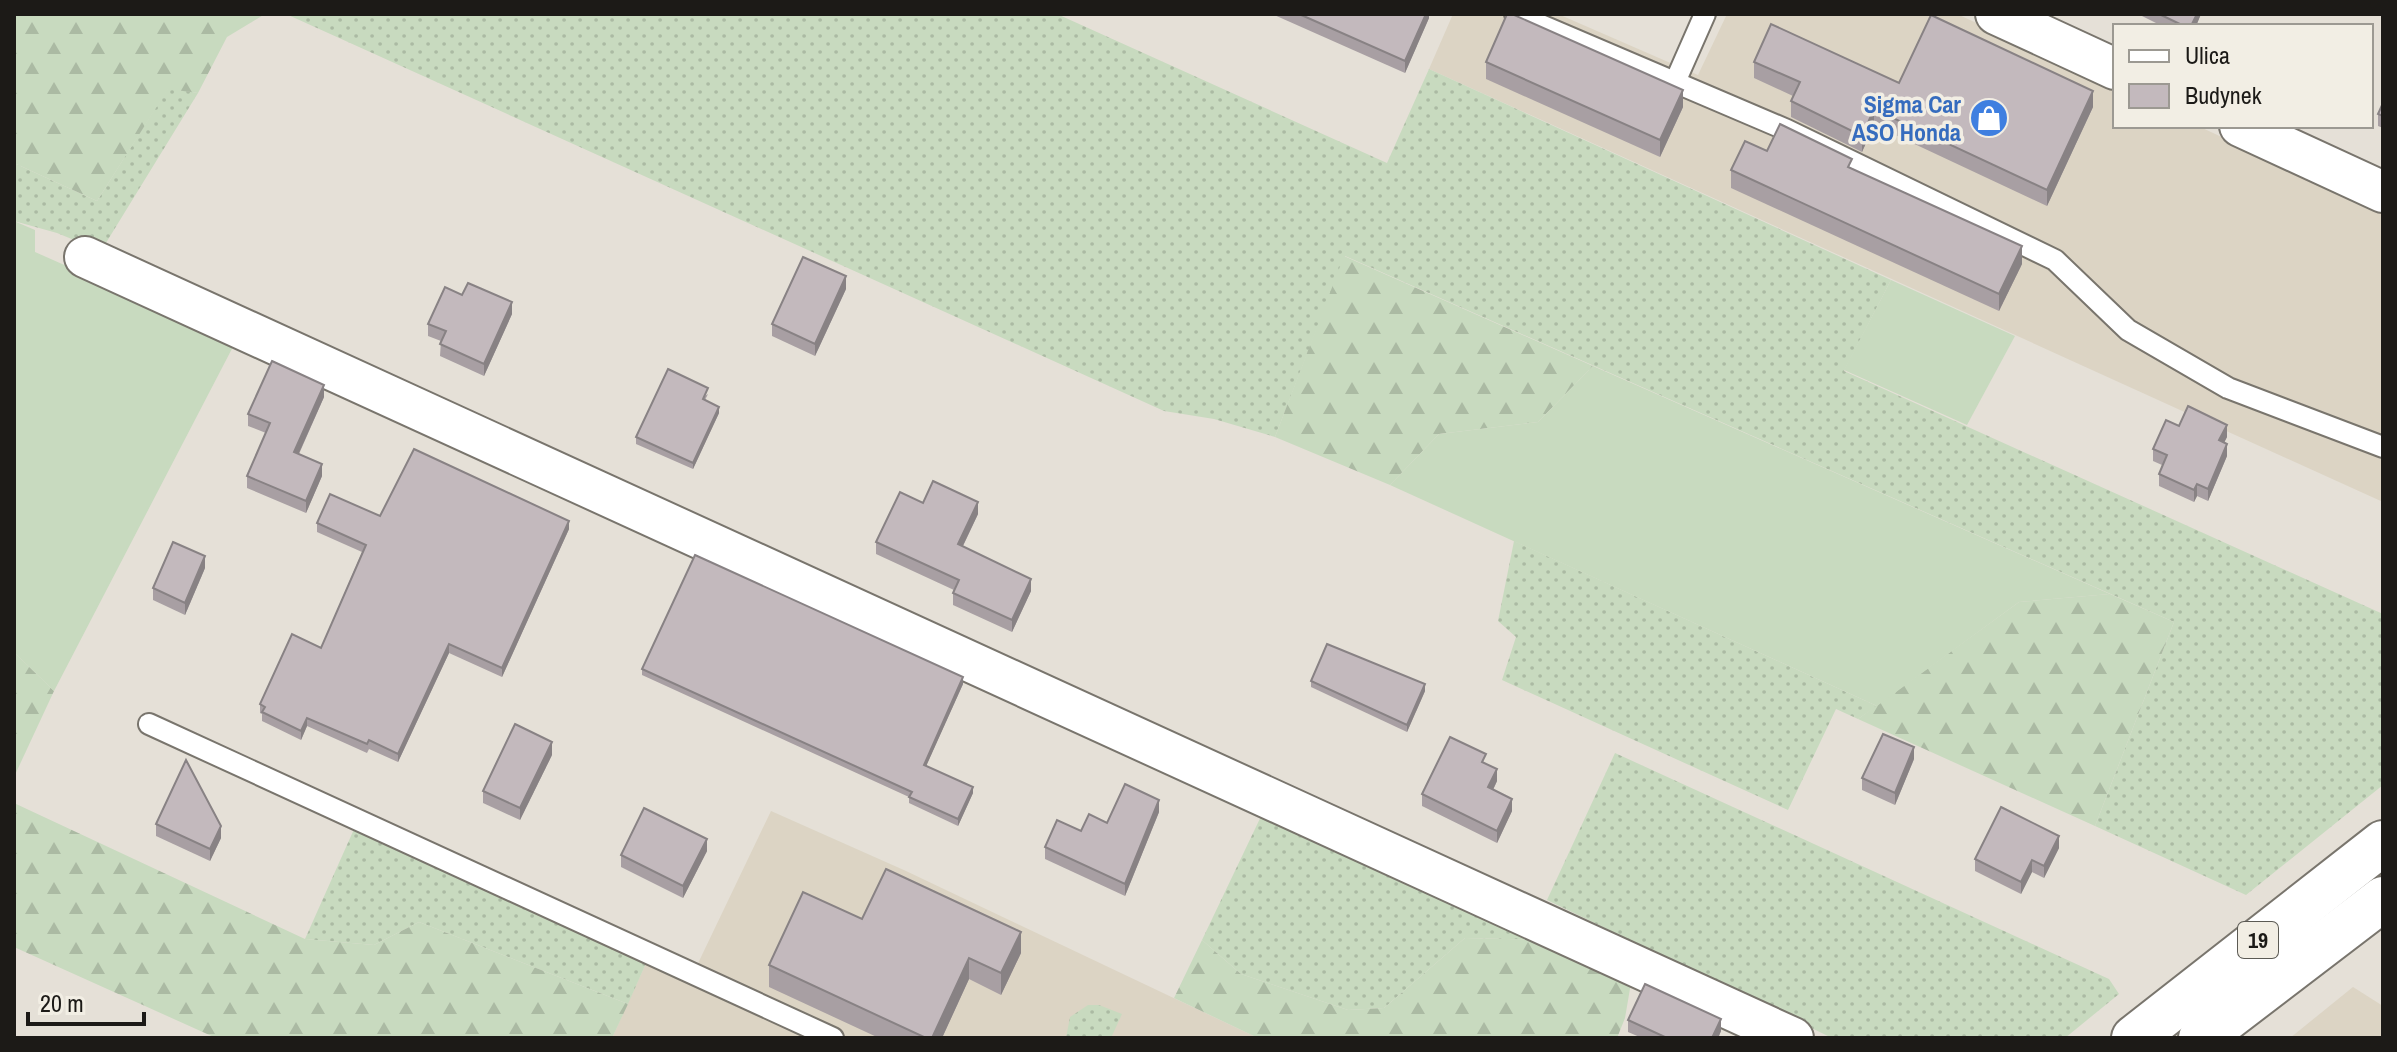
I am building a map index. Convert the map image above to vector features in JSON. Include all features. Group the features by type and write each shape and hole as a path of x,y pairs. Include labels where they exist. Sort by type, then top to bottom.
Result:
{"main road":[{"name":"19","path":"2134,1038 2383,843"},
{"name":"19","path":"2201,1038 2383,899"}],"street":[{"path":"1996,14 2113,68"},
{"path":"2244,128 2383,192"},
{"path":"85,257 1793,1038"}],"lane":[{"path":"1515,14 1787,130 2055,260 2128,330 2228,388 2383,447"},
{"path":"1675,82 1705,14"},
{"path":"149,724 833,1038"}],"shaded area":[{"path":"1453,14 1558,14 1698,75 1727,14 1957,14 2113,86 2113,128 2202,128 2383,212 2383,502 1429,69"},
{"path":"771,811 906,871 1258,1038 612,1038 647,961 690,980"},
{"path":"2353,987 2383,1006 2383,1038 2290,1038"}],"green space":[{"path":"14,14 265,14 227,37 198,93 168,89 97,201 14,163"},
{"path":"286,14 1057,14 1387,163 1429,69 1891,280 1844,371 2383,614 2383,785 2246,895 2095,826 2174,622 1345,256 1275,437 1214,419 1164,411"},
{"path":"168,88 198,93 101,251 57,233 14,221 14,163 97,201"},
{"path":"14,221 35,230 35,252 236,341 54,691 14,652"},
{"path":"1344,256 1593,366 1538,422 1439,434 1390,485 1275,437"},
{"path":"1891,280 2015,336 1967,425 1844,370"},
{"path":"1593,366 2110,594 2019,602 1877,706 1390,485 1439,434 1538,422"},
{"path":"1514,541 1877,706 1858,719 1836,709 1788,810 1502,680 1516,637 1498,621"},
{"path":"2110,594 2174,622 2095,826 1858,719 2019,602"},
{"path":"14,652 54,691 14,777"},
{"path":"1615,753 2109,979 2119,994 2065,1038 1832,1038 1547,900"},
{"path":"14,803 305,939 374,945 419,922 628,1004 612,1038 216,1038 14,947"},
{"path":"1265,808 1548,940 1465,938 1384,1008 1348,1010 1241,974 1202,940"},
{"path":"355,827 647,961 628,1004 419,922 374,945 305,939"},
{"path":"1465,938 1548,940 1632,977 1625,1018 1617,1038 1258,1038 1174,998 1202,940 1241,974 1348,1010 1384,1008"},
{"path":"1088,1005 1099,1005 1122,1014 1111,1038 1066,1038 1070,1017"}],"building":[{"path":"1299,14 1426,14 1405,61"},
{"path":"1507,14 1683,90 1660,140 1486,62"},
{"path":"2159,14 2197,14 2192,24 2180,24"},
{"name":"Sigma Car ASO Honda","path":"1931,15 2093,91 2047,190 1874,109 1862,136 1791,101 1800,82 1754,62 1771,24 1899,83"},
{"path":"1780,124 1852,159 1848,167 2022,246 1999,294 1731,170 1745,141 1767,151"},
{"path":"803,257 846,276 815,344 772,324"},
{"path":"468,283 512,302 484,364 440,344 446,331 428,324 445,287 462,295"},
{"path":"272,361 324,385 294,452 322,464 306,501 247,476 270,423 248,414"},
{"path":"668,369 708,388 703,399 719,407 693,463 636,437"},
{"path":"2188,406 2227,425 2219,440 2227,444 2208,489 2197,484 2194,490 2159,474 2167,455 2153,449 2166,420 2179,426"},
{"path":"414,449 569,521 502,668 449,644 398,754 307,718 301,731 262,712 265,707 260,704 292,634 321,648 366,545 317,523 330,494 380,516"},
{"path":"933,481 978,502 958,544 1031,579 1012,620 953,593 959,580 876,542 900,492 923,503"},
{"path":"173,542 205,556 185,603 153,588"},
{"path":"695,555 963,677 924,765 973,787 958,819 909,797 912,792 642,669"},
{"path":"1327,644 1425,684 1407,725 1311,681"},
{"path":"515,724 552,742 520,808 483,791"},
{"path":"1883,734 1914,747 1895,793 1862,778"},
{"path":"1450,737 1486,754 1482,762 1497,769 1488,787 1512,799 1497,831 1422,794"},
{"path":"186,760 221,826 210,849 156,824"},
{"path":"1125,784 1159,800 1125,884 1045,847 1057,820 1081,831 1089,814 1107,823"},
{"path":"2001,807 2059,836 2044,866 2032,860 2021,882 1975,859"},
{"path":"644,808 707,839 683,886 621,855"},
{"path":"886,869 1021,932 1001,973 969,958 932,1038 926,1038 769,965 803,892 862,919"},
{"path":"1645,984 1721,1019 1712,1038 1667,1038 1628,1020"}],"place":[{"name":"Sigma Car ASO Honda","path":"1989,118"}]}
